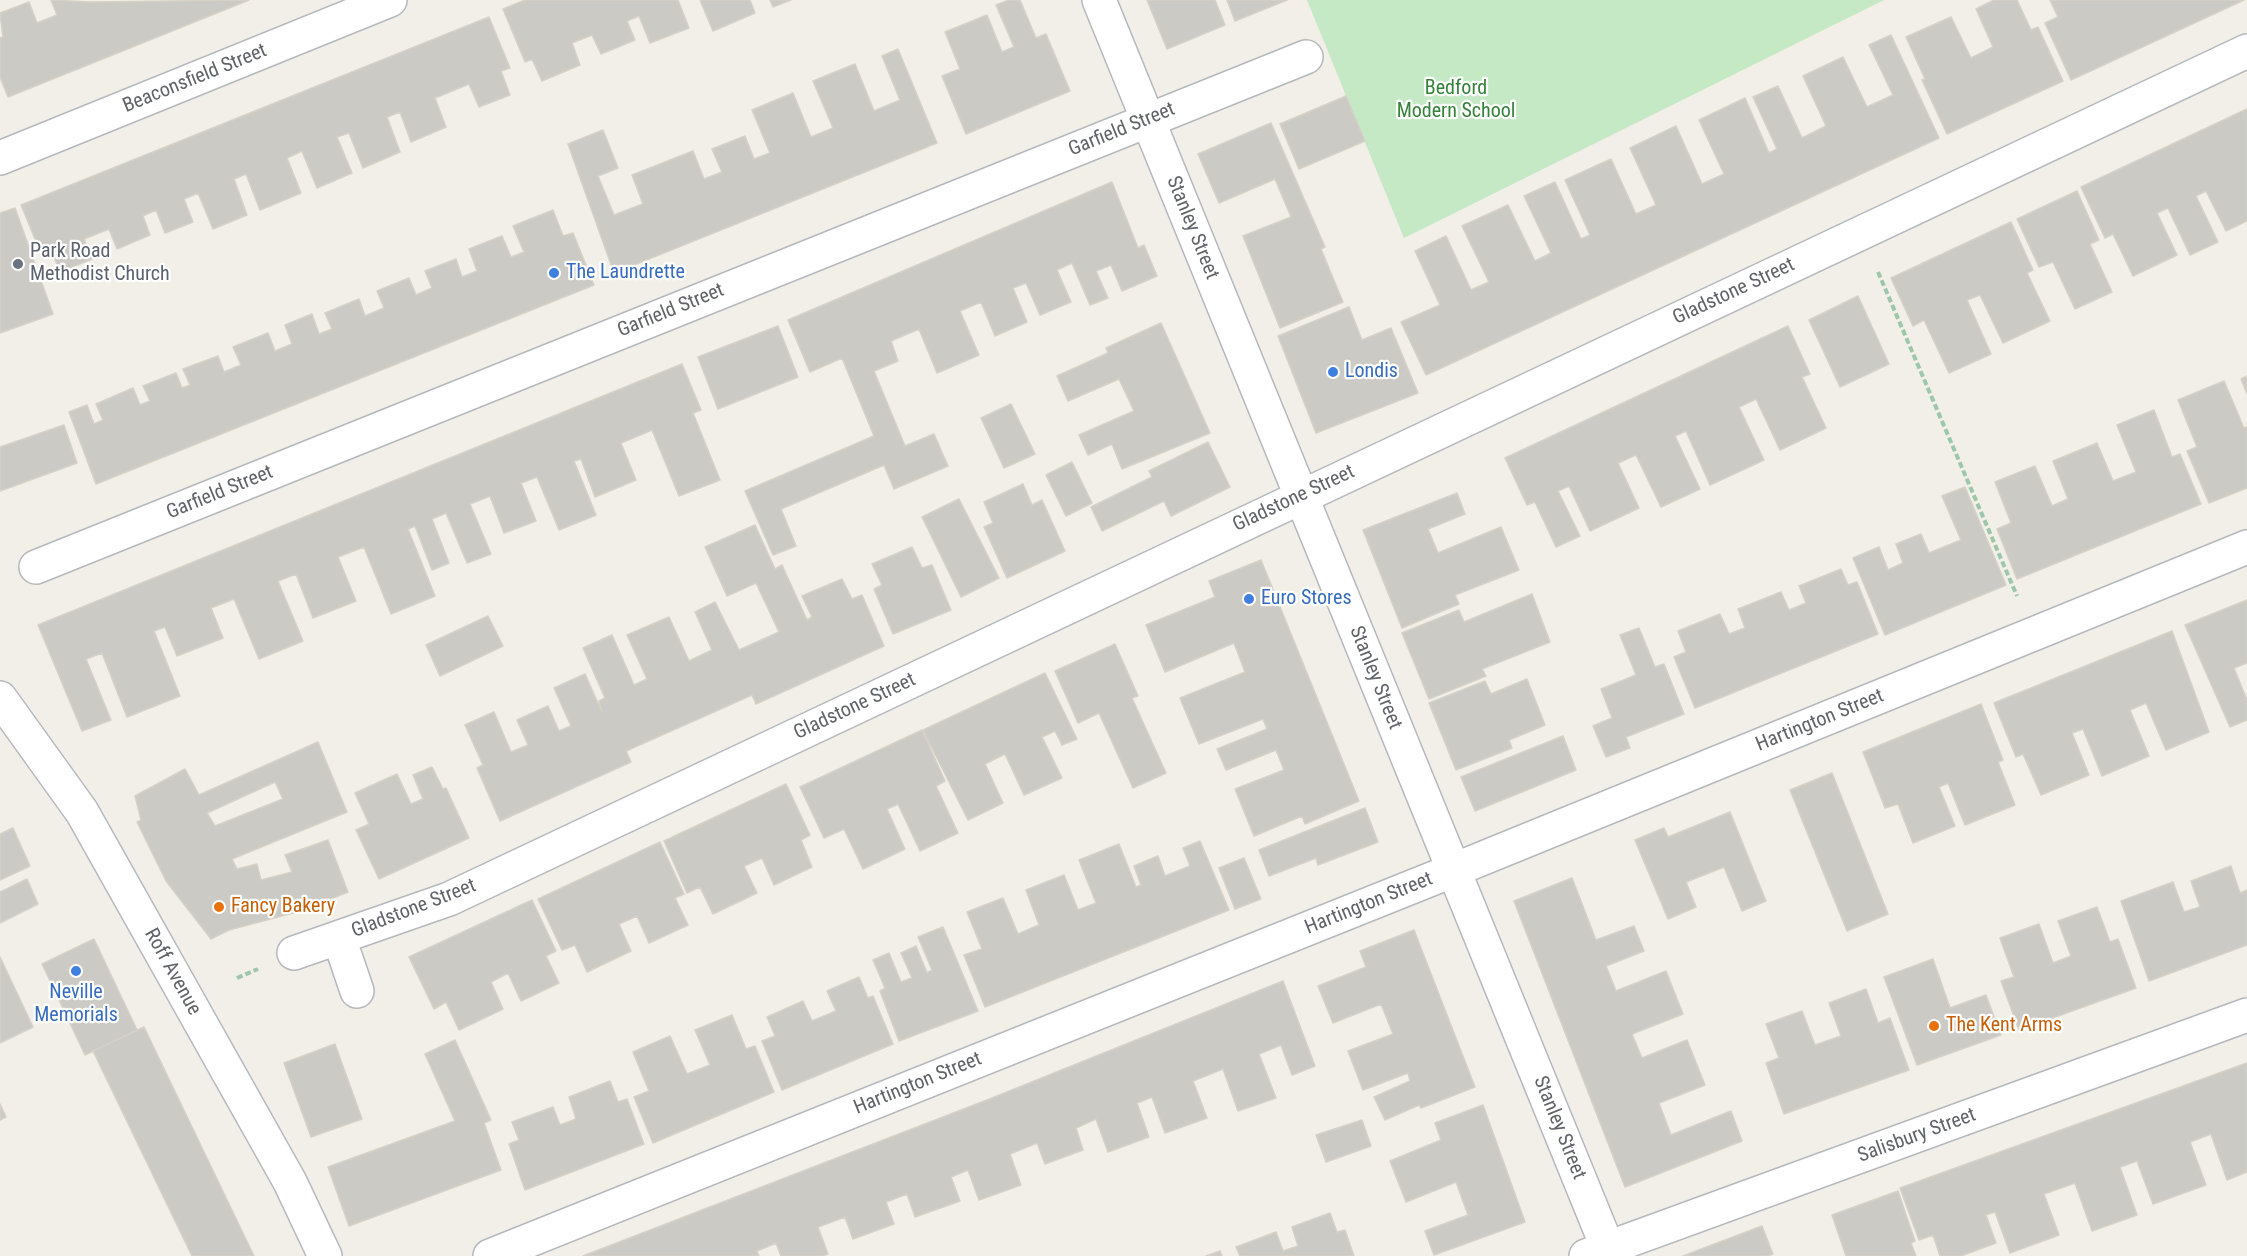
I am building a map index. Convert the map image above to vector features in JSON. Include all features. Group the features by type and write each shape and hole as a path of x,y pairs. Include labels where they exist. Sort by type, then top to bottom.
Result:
{"street":[{"name":"Beaconsfield Street","path":"0,158 390,0"},
{"name":"Stanley Street","path":"1099,0 1454,870 1602,1253"},
{"name":"Gladstone Street","path":"294,953 449,899 1301,495 2247,51"},
{"name":"Garfield Street","path":"36,567 1306,57"},
{"name":"Hartington Street","path":"490,1256 1454,870 2247,547"},
{"name":"Roff Avenue","path":"0,698 82,812 290,1182 325,1256"},
{"name":"Gladstone Street","path":"339,938 357,991"},
{"name":"Salisbury Street","path":"1602,1253 2247,1015"}],"path":[{"path":"1861,233 2034,634"}],"green space":[{"name":"Bedford Modern School","path":"1307,0 1884,0 1404,238"}],"building":[{"path":"51,0 90,2 249,0 8,97 0,77 0,38 3,37 0,13 29,2 37,23 57,15"},
{"path":"525,0 678,0 689,28 650,43 639,16 627,21 635,40 601,54 592,35 572,43 580,65 542,81 532,59 525,62 503,9"},
{"path":"700,0 750,0 755,13 713,31"},
{"path":"770,0 791,0 773,7"},
{"path":"1009,0 1020,0 1036,38 1046,34 1070,91 966,134 942,76 960,69 945,32 987,15 1002,52 1014,47 996,5"},
{"path":"1147,0 1215,0 1225,25 1167,49"},
{"path":"1227,0 1287,0 1235,21"},
{"path":"1994,0 2017,0 2031,30 2038,27 2063,81 1947,134 1922,80 1925,79 1906,37 1951,17 1971,58 1993,47 1976,9"},
{"path":"2050,0 2244,0 2071,80 2045,23 2058,17"},
{"path":"489,17 510,68 501,71 510,95 479,107 469,84 435,98 446,127 411,142 400,112 387,117 400,152 363,168 349,133 337,137 352,173 317,188 302,151 287,158 301,193 260,210 246,174 234,179 247,215 213,229 198,193 184,199 193,222 165,233 156,210 143,216 150,235 117,249 109,229 84,239 92,259 60,272 52,252 42,256 21,205"},
{"path":"1891,35 1939,138 1426,375 1401,322 1440,305 1415,251 1446,236 1471,290 1489,282 1462,226 1508,205 1535,261 1551,253 1524,196 1555,182 1581,239 1590,235 1565,180 1611,159 1636,214 1656,205 1630,148 1676,126 1702,184 1724,174 1699,120 1745,98 1769,153 1777,149 1753,97 1778,86 1802,138 1826,126 1803,76 1843,57 1867,107 1893,95 1869,45"},
{"path":"898,49 937,143 614,273 568,144 603,130 618,168 598,176 614,215 643,204 632,175 693,151 704,179 722,172 712,149 745,136 754,159 770,153 752,110 793,93 811,137 833,128 813,81 855,64 874,111 900,100 882,56"},
{"path":"1346,96 1365,141 1299,169 1280,124"},
{"path":"2247,109 2247,221 2226,231 2206,191 2196,196 2218,242 2190,255 2168,208 2157,213 2177,255 2133,276 2113,234 2105,238 2081,187"},
{"path":"1271,123 1325,247 1321,249 1343,302 1280,328 1243,236 1291,217 1275,179 1219,203 1198,154"},
{"path":"1112,182 1138,248 1144,245 1157,276 1122,291 1111,265 1096,271 1108,298 1090,305 1072,263 1057,270 1071,302 1040,315 1026,283 1013,288 1027,322 995,336 981,302 960,311 979,355 937,373 919,329 891,341 898,361 874,371 905,446 934,434 948,466 894,489 884,465 781,509 796,546 773,555 745,491 874,436 842,358 810,372 788,320"},
{"path":"2077,191 2099,240 2090,244 2112,292 2075,309 2053,262 2039,267 2017,219"},
{"name":"Park Road Methodist Church","path":"15,208 53,314 0,333 0,213"},
{"path":"553,210 563,236 573,233 594,285 96,484 69,412 87,405 94,424 103,420 96,404 133,388 140,405 150,401 143,386 176,373 182,388 190,385 183,369 218,356 224,372 241,365 233,347 268,333 275,351 292,344 285,325 312,314 319,334 332,329 325,313 359,299 365,316 384,308 377,291 409,278 416,295 432,288 425,271 456,259 462,277 477,271 469,249 502,236 511,257 524,252 513,226"},
{"path":"2011,222 2033,270 2027,273 2050,321 2003,343 1980,295 1967,300 1991,354 1949,373 1924,320 1913,326 1891,278"},
{"path":"1858,296 1889,364 1840,387 1809,320"},
{"path":"1349,307 1362,340 1391,328 1418,393 1316,433 1278,336"},
{"path":"1161,323 1210,433 1122,469 1112,444 1088,455 1079,435 1134,411 1119,379 1068,401 1057,376 1108,353 1106,348"},
{"path":"778,326 798,377 718,409 698,357"},
{"path":"1788,326 1810,374 1802,377 1826,428 1780,450 1756,399 1739,407 1764,460 1710,485 1686,431 1675,436 1700,489 1661,507 1636,455 1618,463 1639,508 1590,531 1569,486 1558,491 1580,536 1556,547 1535,502 1527,505 1505,458"},
{"path":"682,364 701,410 693,413 720,480 679,496 652,430 621,443 636,480 595,497 581,459 574,461 596,515 559,530 537,477 521,483 536,521 504,533 490,496 470,504 491,554 467,563 446,513 432,519 449,563 432,570 415,526 408,529 435,596 391,614 364,547 338,557 356,601 313,618 296,574 278,581 303,641 259,659 234,599 211,608 223,638 177,656 165,627 154,631 180,696 127,717 102,653 86,659 111,720 82,731 38,625"},
{"path":"2247,376 2247,394 2241,379"},
{"path":"2224,381 2244,428 2247,427 2247,488 2209,503 2187,451 2197,447 2178,400"},
{"path":"1011,404 1035,454 1004,468 981,418"},
{"path":"2154,410 2172,457 2180,454 2201,504 2017,579 1997,529 2011,523 1995,482 2035,466 2052,506 2068,499 2053,461 2097,443 2113,481 2136,472 2117,425"},
{"path":"64,425 77,463 0,491 0,447"},
{"path":"1208,442 1230,487 1171,516 1164,501 1102,531 1091,507 1152,477 1149,471"},
{"path":"1072,462 1092,503 1066,516 1046,475"},
{"path":"1023,484 1032,505 1042,500 1065,551 1007,578 984,527 993,523 984,502"},
{"path":"1965,487 2006,585 1885,635 1853,558 1879,547 1888,570 1903,563 1896,544 1921,534 1929,553 1961,540 1942,496"},
{"path":"1457,493 1465,514 1428,529 1438,553 1501,527 1519,570 1455,595 1459,604 1402,628 1363,530"},
{"path":"959,499 999,578 961,597 922,517"},
{"path":"755,525 775,569 782,565 807,620 812,617 802,596 842,579 852,599 862,595 884,646 756,704 752,695 626,751 631,762 500,821 477,768 483,765 465,725 494,712 511,752 528,745 517,720 548,706 559,731 571,726 554,688 585,674 602,712 599,701 605,698 583,648 612,635 634,685 647,679 627,635 669,617 689,661 712,650 695,612 715,602 739,650 779,632 756,583 727,596 705,547"},
{"path":"912,547 922,568 932,565 951,610 893,634 874,589 882,585 872,564"},
{"path":"1261,560 1359,801 1305,824 1302,816 1254,836 1235,789 1284,770 1276,750 1226,770 1217,749 1267,729 1263,719 1199,744 1180,698 1245,672 1234,643 1165,672 1146,625 1215,597 1209,581"},
{"path":"1841,569 1848,585 1857,582 1878,634 1695,708 1674,657 1686,652 1678,631 1720,614 1729,634 1745,628 1738,609 1781,592 1789,610 1806,603 1799,586"},
{"path":"1532,594 1550,642 1482,669 1486,676 1429,699 1402,633 1459,610 1464,622"},
{"path":"2247,600 2247,663 2234,668 2247,700 2247,720 2230,727 2185,625"},
{"path":"488,616 503,646 440,676 426,645"},
{"path":"1639,628 1655,667 1664,664 1684,714 1626,737 1630,748 1606,757 1593,726 1612,718 1601,689 1636,675 1620,635"},
{"path":"2172,631 2209,732 2166,750 2146,703 2130,710 2149,756 2102,776 2083,729 2072,733 2089,775 2041,795 2023,754 2016,757 1994,703"},
{"path":"1115,644 1138,696 1132,698 1166,773 1133,788 1099,713 1078,723 1055,671"},
{"path":"1045,673 1077,739 1062,745 1055,731 1042,737 1062,778 1024,795 1005,754 985,764 1003,803 968,820 923,730"},
{"path":"1527,679 1545,725 1509,740 1512,748 1456,770 1429,703 1485,681 1491,694"},
{"path":"1981,704 2003,760 1998,762 2015,805 1965,825 1948,783 1939,787 1955,826 1913,843 1898,804 1885,808 1863,752"},
{"path":"922,730 945,781 936,786 958,833 920,851 898,804 887,809 905,849 863,869 844,829 824,838 800,787"},
{"path":"1563,736 1576,770 1475,811 1461,777"},
{"path":"318,742 347,812 232,859 237,869 257,864 261,880 292,872 285,855 328,840 348,892 306,909 302,898 294,900 297,912 229,930 211,939 166,881 137,822 141,820 135,796 185,769 199,795","holes":["275,782 283,799 215,826 207,813"]},
{"path":"432,767 443,789 446,788 469,838 379,879 356,830 369,824 355,793 397,774 411,804 423,799 413,775"},
{"path":"1832,773 1888,914 1847,931 1790,790"},
{"path":"786,784 810,835 801,840 812,867 774,885 762,858 744,866 757,893 713,914 700,887 687,893 664,841"},
{"path":"1365,808 1378,842 1318,865 1316,858 1269,876 1259,850"},
{"path":"1730,812 1766,901 1742,911 1724,867 1686,882 1696,907 1668,919 1635,840 1664,828 1668,837"},
{"path":"13,828 30,866 0,880 0,834"},
{"path":"1200,841 1229,910 985,1007 964,955 982,949 967,912 1003,898 1018,934 1039,925 1026,890 1064,875 1078,910 1096,903 1079,860 1119,844 1136,887 1141,885 1134,866 1158,856 1165,876 1190,866 1183,848"},
{"path":"660,842 684,894 675,898 688,925 649,943 637,916 619,924 631,951 587,972 575,945 562,950 538,899"},
{"path":"1244,858 1261,899 1235,909 1219,868"},
{"path":"2231,866 2240,893 2247,890 2247,945 2149,981 2121,901 2173,882 2184,912 2200,907 2191,881"},
{"path":"1572,878 1596,940 1634,926 1644,951 1606,966 1616,991 1666,971 1683,1014 1632,1034 1642,1058 1687,1040 1705,1085 1659,1103 1671,1135 1731,1111 1742,1141 1625,1187 1514,901"},
{"path":"27,879 38,904 0,923 0,892"},
{"path":"532,900 556,951 546,956 559,983 521,1001 508,973 491,982 503,1009 459,1030 446,1002 434,1009 409,957"},
{"path":"2097,907 2110,942 2118,939 2136,988 2019,1030 2001,981 2014,977 2000,938 2039,924 2053,963 2071,956 2058,921"},
{"path":"943,927 978,1011 899,1041 880,991 885,988 873,960 889,953 901,982 912,978 901,953 916,946 927,973 932,970 918,937"},
{"path":"1414,930 1475,1087 1421,1108 1419,1105 1385,1120 1374,1097 1410,1081 1408,1073 1363,1090 1348,1051 1393,1034 1381,1004 1333,1023 1318,986 1366,967 1360,951"},
{"path":"94,939 137,1030 85,1055 42,964"},
{"path":"0,957 33,1027 0,1043"},
{"path":"1933,959 1950,1008 1986,995 2001,1035 1917,1065 1884,977"},
{"path":"859,977 868,998 873,996 893,1044 782,1090 762,1041 775,1036 767,1017 803,1001 812,1021 836,1011 827,991"},
{"path":"1283,981 1315,1066 1292,1075 1281,1045 1259,1054 1276,1098 1238,1111 1223,1069 1193,1081 1207,1118 1165,1133 1152,1097 1137,1103 1149,1137 1108,1152 1096,1119 1076,1128 1083,1150 1045,1164 1037,1143 1010,1154 1021,1185 979,1200 968,1170 951,1177 960,1201 915,1217 907,1194 886,1202 894,1224 853,1239 845,1217 818,1227 828,1254 822,1256 781,1256 776,1243 757,1251 759,1256 583,1256 987,1100"},
{"path":"1866,989 1878,1023 1890,1018 1909,1070 1784,1114 1766,1063 1779,1058 1766,1024 1802,1011 1815,1045 1841,1036 1829,1003"},
{"path":"732,1015 746,1049 755,1046 774,1092 653,1143 634,1097 649,1091 633,1052 670,1036 687,1074 710,1065 695,1030"},
{"path":"144,1027 254,1256 192,1256 93,1051"},
{"path":"455,1040 491,1120 484,1123 501,1170 349,1226 328,1167 455,1121 425,1054"},
{"path":"335,1044 362,1119 311,1137 284,1063"},
{"path":"2247,1063 2247,1172 2227,1180 2211,1134 2190,1142 2206,1185 2153,1204 2137,1161 2120,1167 2137,1215 2092,1231 2075,1183 2044,1194 2059,1235 2010,1253 1995,1212 1986,1215 1996,1243 1961,1256 1940,1256 1933,1235 1919,1240 1900,1188"},
{"path":"610,1081 618,1102 627,1099 644,1144 525,1190 509,1144 519,1140 512,1122 553,1107 560,1125 576,1119 569,1097"},
{"path":"0,1104 6,1117 0,1120"},
{"path":"1483,1105 1525,1222 1434,1255 1425,1231 1468,1215 1456,1182 1406,1202 1390,1161 1441,1140 1435,1123"},
{"path":"1362,1120 1371,1146 1326,1162 1316,1135"},
{"path":"1898,1191 1915,1241 1911,1243 1916,1256 1846,1256 1832,1215"},
{"path":"1330,1213 1337,1232 1345,1230 1354,1256 1240,1256 1236,1247 1276,1232 1283,1251 1298,1246 1292,1227"},
{"path":"1762,1226 1773,1254 1767,1256 1683,1256"},
{"path":"1220,1251 1222,1256 1206,1256"}],"place":[{"name":"Park Road Methodist Church","path":"18,264"},
{"name":"The Laundrette","path":"554,273"},
{"name":"Londis","path":"1333,372"},
{"name":"Euro Stores","path":"1249,599"},
{"name":"Fancy Bakery","path":"219,907"},
{"name":"Neville Memorials","path":"76,971"},
{"name":"The Kent Arms","path":"1934,1026"}]}
